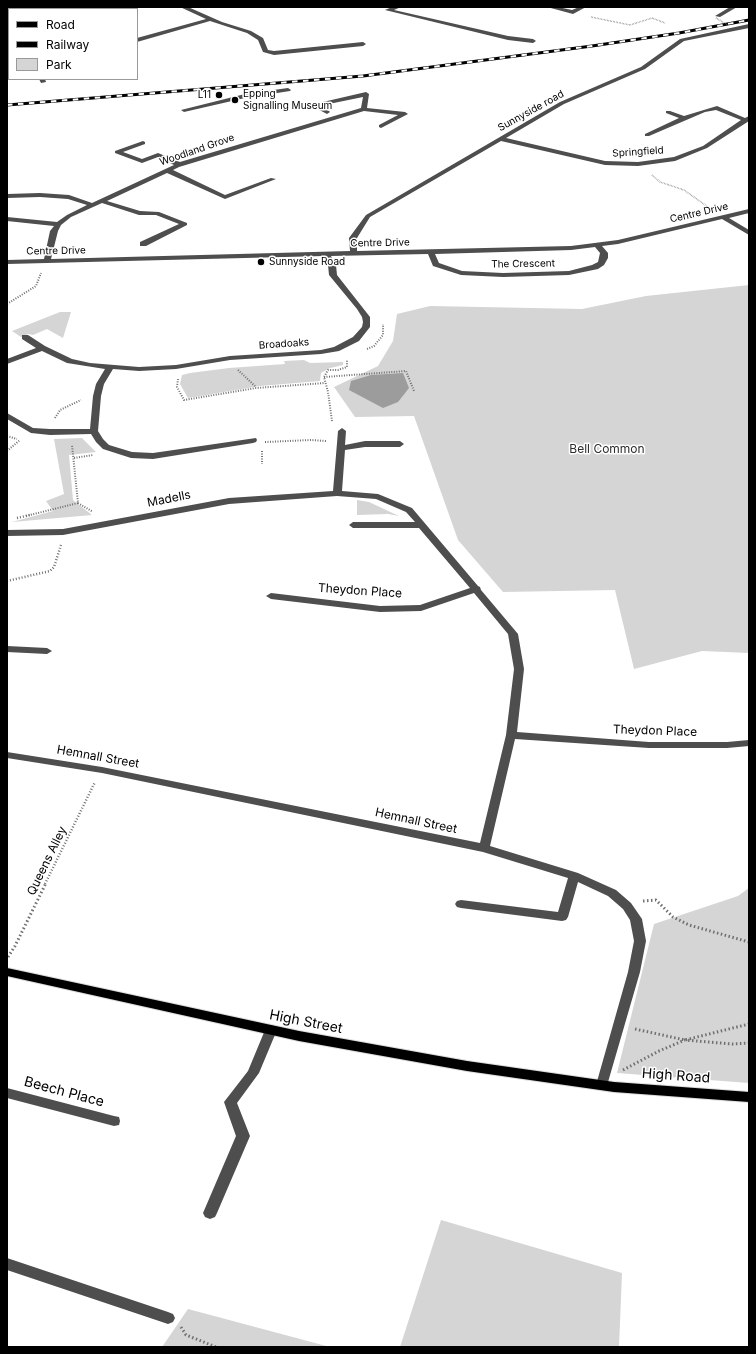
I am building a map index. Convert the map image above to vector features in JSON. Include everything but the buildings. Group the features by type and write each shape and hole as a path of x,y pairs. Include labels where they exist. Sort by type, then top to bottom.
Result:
{"main road":[{"name":"High Street","path":"7,972 271,1030 466,1066 608,1086"},
{"name":"High Road","path":"608,1086 749,1097"}],"street":[{"path":"182,7 249,32 262,39 265,51 274,53 362,44"},
{"path":"398,7 388,10 508,38 533,41"},
{"path":"550,7 573,12 583,7"},
{"path":"718,17 734,7"},
{"path":"138,40 211,19"},
{"name":"Sunnyside road","path":"354,254 353,238 368,216 562,103 643,68 682,40 749,26"},
{"path":"184,110 246,96 288,90"},
{"path":"327,112 313,105 366,94 364,109"},
{"name":"Springfield","path":"647,135 684,118 703,111 718,108 748,119"},
{"name":"Woodland Grove","path":"58,224 70,216 101,201 180,165 364,109 405,114 381,126"},
{"path":"668,112 684,118"},
{"name":"Springfield","path":"500,139 605,163 638,164 674,159 705,147 748,119"},
{"path":"143,143 117,152 142,161 158,155 180,165"},
{"path":"167,170 225,197 273,179"},
{"path":"7,196 40,195 69,197 93,205"},
{"path":"101,201 139,213 157,214 185,224 143,244"},
{"name":"Centre Drive","path":"7,262 550,250 597,245 749,211"},
{"path":"723,218 749,233"},
{"path":"7,220 19,219 58,224 54,231 46,261"},
{"name":"The Crescent","path":"431,252 436,264 461,273 503,275 562,273 585,270 595,267 601,263 604,258 604,253 597,245"},
{"name":"Broadoaks","path":"25,338 70,361 110,367 140,369 173,367 230,358 321,352 348,345 362,333 366,327 366,317 332,275 332,265 327,255"},
{"path":"7,362 42,348"},
{"path":"110,367 100,384 97,396 94,431 99,440 106,447 117,452 153,456 257,441"},
{"path":"7,415 31,430 50,432 94,431"},
{"path":"337,493 342,431"},
{"path":"341,445 400,444"},
{"name":"Madells","path":"7,533 65,531 229,501 337,493 378,497 409,510 477,589"},
{"path":"353,525 422,524"},
{"path":"477,589 514,634 519,669 511,735 484,848"},
{"name":"Theydon Place","path":"271,596 380,608 421,608 477,589"},
{"path":"7,649 47,651"},
{"name":"Theydon Place","path":"511,735 649,746 727,745 749,743"},
{"name":"Hemnall Street","path":"7,755 102,770 484,848 574,876 612,893 627,906 636,919 640,941 634,972 618,1026 608,1086"},
{"path":"461,904 562,917 574,876"},
{"path":"210,1213 243,1136 230,1102 253,1073 271,1030"},
{"name":"Beech Place","path":"7,1093 114,1121"},
{"path":"7,1264 168,1318"}],"path":[{"path":"573,12 630,26 652,18 665,23"},
{"path":"718,17 728,25"},
{"path":"638,164 660,182 684,190 723,218"},
{"path":"7,304 36,286 46,261"},
{"path":"360,308 372,312 382,322 384,334 374,346 367,349"},
{"path":"230,358 233,365 256,388"},
{"path":"342,431 333,428 330,403 324,377 328,370 338,370 347,367 346,358"},
{"path":"173,367 177,374 177,387 184,400 256,388 325,383"},
{"path":"324,377 406,371 414,391"},
{"path":"50,432 60,410 85,399 97,396"},
{"path":"14,518 78,503 74,458 69,431"},
{"path":"7,436 20,439 7,451"},
{"path":"262,464 257,441 311,440 341,445"},
{"path":"7,581 50,571 54,567 65,531"},
{"name":"Queens Alley","path":"7,959 14,949 102,770"},
{"path":"627,906 647,900 656,900 673,917 689,925 749,942"},
{"path":"608,1086 617,1073 659,1051 685,1040 749,1024"},
{"path":"618,1026 685,1040 732,1044 749,1043"},
{"path":"168,1318 179,1322 186,1335 216,1347"}],"green space":[{"name":"Bell Common","path":"749,285 749,653 702,651 634,669 615,590 503,592 458,540 414,416 355,417 334,387 378,366 393,341 397,314 430,306 582,309 646,296"},
{"path":"60,312 71,312 63,338 47,329 33,335 28,334 21,337 12,331"},
{"path":"304,360 310,363 343,362 343,365 330,368 321,373 320,381 260,386 188,398 180,384 182,375 190,373 229,368 285,364 284,361"},
{"path":"82,438 96,452 69,455 73,500 92,515 12,522 53,511 46,501 64,494 54,439"},
{"path":"357,500 369,502 399,516 388,514 357,515"},
{"path":"749,888 749,1083 617,1073 654,924 738,896"},
{"path":"441,1220 622,1273 619,1347 400,1347"},
{"path":"188,1309 330,1347 162,1347"}],"shaded area":[{"path":"403,373 409,388 398,402 383,408 349,390 351,381 371,375"}],"railway":[{"path":"7,105 363,76 592,46 679,33 749,20"}],"place":[{"name":"L11","path":"219,95"},
{"name":"Epping Signalling Museum","path":"235,100"},
{"name":"Sunnyside Road","path":"261,262"}]}
